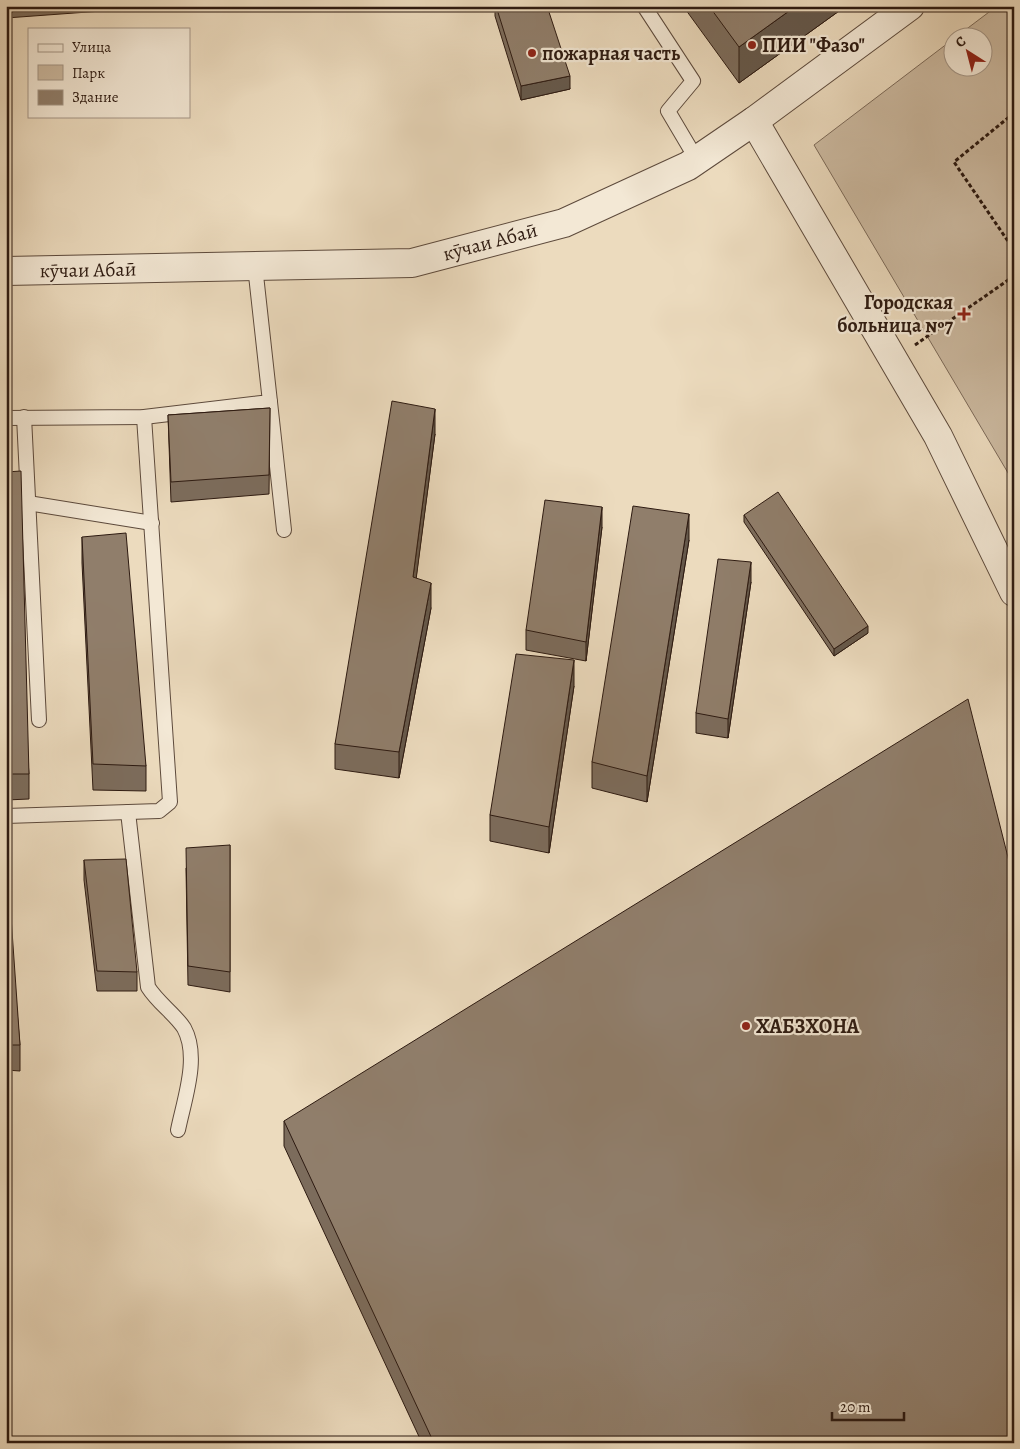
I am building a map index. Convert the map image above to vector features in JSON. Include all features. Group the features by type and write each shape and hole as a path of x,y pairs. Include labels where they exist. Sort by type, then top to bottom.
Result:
{"street":[{"name":"кӯчаи Абаӣ","path":"6,272 412,263 564,223 688,166 754,121 910,6"},
{"path":"754,121 938,436 1014,592"}],"lane":[{"path":"644,6 693,81 668,111 697,160"},
{"path":"255,266 284,530"},
{"path":"6,418 144,417 270,402"},
{"path":"24,417 39,720"},
{"path":"6,816 159,811 170,802 144,417"},
{"path":"28,503 152,523"},
{"path":"128,812 148,987 184,1029 190,1047 192,1065 178,1130"}],"path":[{"path":"1014,113 954,162 1014,250"},
{"path":"912,347 1014,276"}],"green space":[{"name":"Городская больница №7","path":"997,6 1014,6 1014,483 814,145 942,48 942,78 992,78 992,28 968,28"}],"building":[{"name":"пожарная часть","path":"496,6 547,6 570,76 521,86"},
{"path":"709,6 796,6 739,47"},
{"path":"392,401 435,409 413,577 431,583 399,752 335,744"},
{"path":"270,408 269,475 171,482 168,415"},
{"path":"21,471 29,774 6,774 6,472"},
{"path":"778,492 868,626 834,649 744,515"},
{"path":"545,500 602,507 586,642 526,630"},
{"path":"633,506 689,514 647,776 592,762"},
{"path":"126,533 146,766 93,764 82,537"},
{"path":"718,559 751,562 728,719 696,713"},
{"path":"516,654 574,660 549,827 490,815"},
{"name":"ХАБЗХОНА","path":"968,699 1014,881 1014,1443 434,1443 284,1121"},
{"path":"230,845 230,972 188,966 186,848"},
{"path":"126,859 137,972 97,971 84,860"},
{"path":"6,888 9,888 20,1045 6,1045"}],"place":[{"name":"ПИИ \"Фазо\"","path":"752,45"},
{"name":"пожарная часть","path":"532,53"},
{"name":"Городская больница №7","path":"964,314"},
{"name":"ХАБЗХОНА","path":"746,1026"}]}
